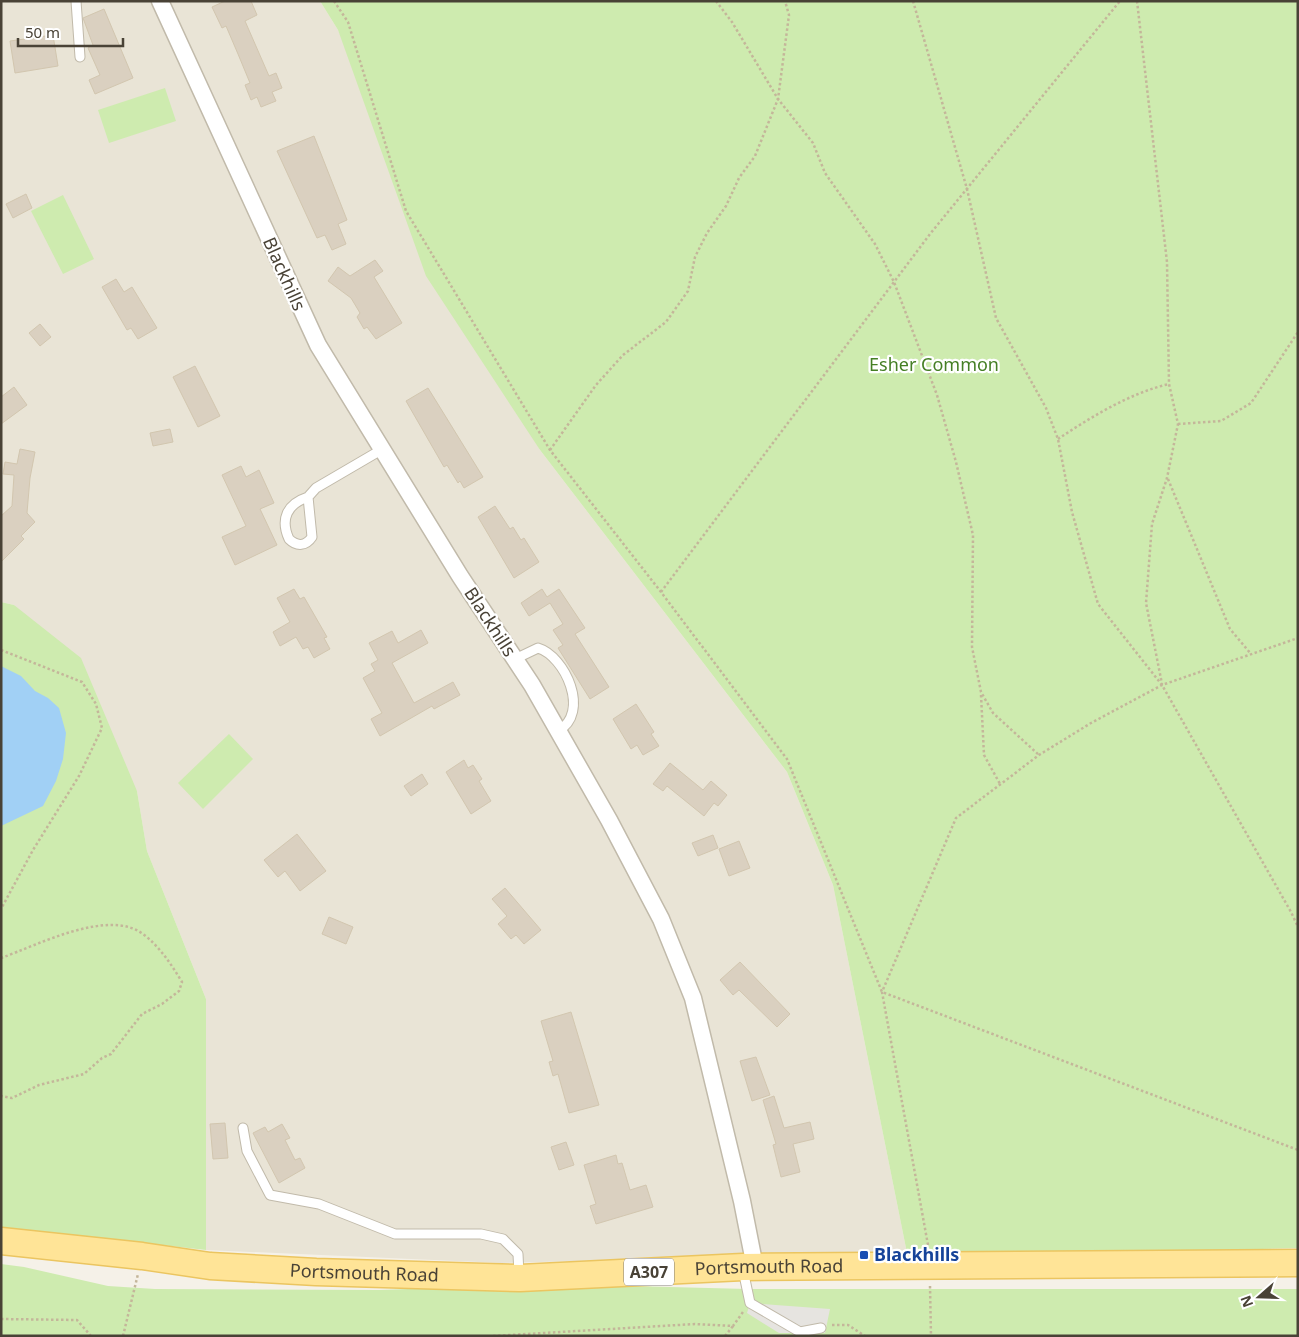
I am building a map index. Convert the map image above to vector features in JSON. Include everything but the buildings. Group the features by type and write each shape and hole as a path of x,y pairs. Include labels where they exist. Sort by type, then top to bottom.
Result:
{"main road":[{"name":"Portsmouth Road","path":"1,1241 142,1256 210,1266 316,1272 520,1278 749,1267 1298,1263"}],"street":[{"name":"Blackhills","path":"160,1 318,345 381,450 558,731 661,919 693,998 742,1201 749,1267"}],"lane":[{"path":"76,1 80,57"},
{"path":"308,497 312,537 305,544 298,545 289,539 284,522 290,507 298,500 308,497 316,488 381,450"},
{"path":"515,660 538,648 547,651 573,689 572,712 564,728 558,731"},
{"path":"243,1128 248,1151 270,1195 319,1204 395,1234 481,1234 503,1240 518,1254 520,1278"},
{"path":"749,1267 750,1303 800,1332 821,1328"}],"path":[{"path":"334,1 348,22 406,211 550,450 661,592 787,759 882,992 927,1230 930,1267 931,1336"},
{"path":"716,1 732,22 778,99 813,143 825,173 875,244 894,282 936,395 956,462 973,535 972,647 981,692 984,754 1000,784"},
{"path":"550,450 596,384 623,355 666,322 688,291 694,258 706,233 726,206 739,178 755,156 778,99 789,15 785,1"},
{"path":"913,1 967,189 996,318 1046,408 1058,439 1072,512 1098,604 1162,686 1298,927"},
{"path":"661,592 894,282 1120,1"},
{"path":"1137,1 1167,262 1169,384 1178,424 1167,478 1152,524 1146,603 1162,686"},
{"path":"1178,424 1221,421 1251,403 1298,332"},
{"path":"1058,439 1089,418 1157,387 1169,384"},
{"path":"1167,478 1230,630 1251,654"},
{"path":"882,992 956,818 1039,755 1091,723 1162,686 1298,638"},
{"path":"1,650 82,682 96,704 102,728 79,776 33,850 1,909"},
{"path":"981,692 993,713 1039,755"},
{"path":"1,958 65,932 120,924 143,934 163,952 182,982 179,991 162,1004 142,1014 111,1054 102,1058 84,1074 39,1085 12,1098 1,1096"},
{"path":"882,992 1298,1150"},
{"path":"123,1336 142,1256"},
{"path":"726,1336 750,1303"},
{"path":"1,1320 77,1320 91,1336"},
{"path":"492,1336 695,1324 734,1326"},
{"path":"821,1328 835,1324 848,1325 865,1336"},
{"path":"551,1336 558,1332"}],"shaded area":[{"path":"1,1 320,1 338,30 540,450 787,772 833,885 907,1253 501,1263 206,1250 206,999 147,851 137,791 14,605 1,602"},
{"path":"750,1303 830,1309 825,1333 779,1333 747,1313"}],"green space":[{"name":"Esher Common","path":"320,1 1298,1 1298,1248 1096,1253 907,1253 833,885 787,772 540,450 426,276 338,30"},
{"path":"165,88 176,121 109,143 98,110"},
{"path":"63,195 94,259 63,274 31,211"},
{"path":"1,602 14,605 81,658 137,791 147,851 206,999 206,1250 1,1227"},
{"path":"229,734 253,759 203,809 178,783"},
{"path":"1,1264 24,1267 108,1286 155,1289 379,1290 551,1284 748,1289 1298,1289 1298,1336 1,1336"}],"water":[{"path":"1,666 21,676 35,691 48,698 59,708 66,733 63,759 56,781 43,806 1,826"}],"place":[{"name":"Blackhills","path":"864,1255"}]}
